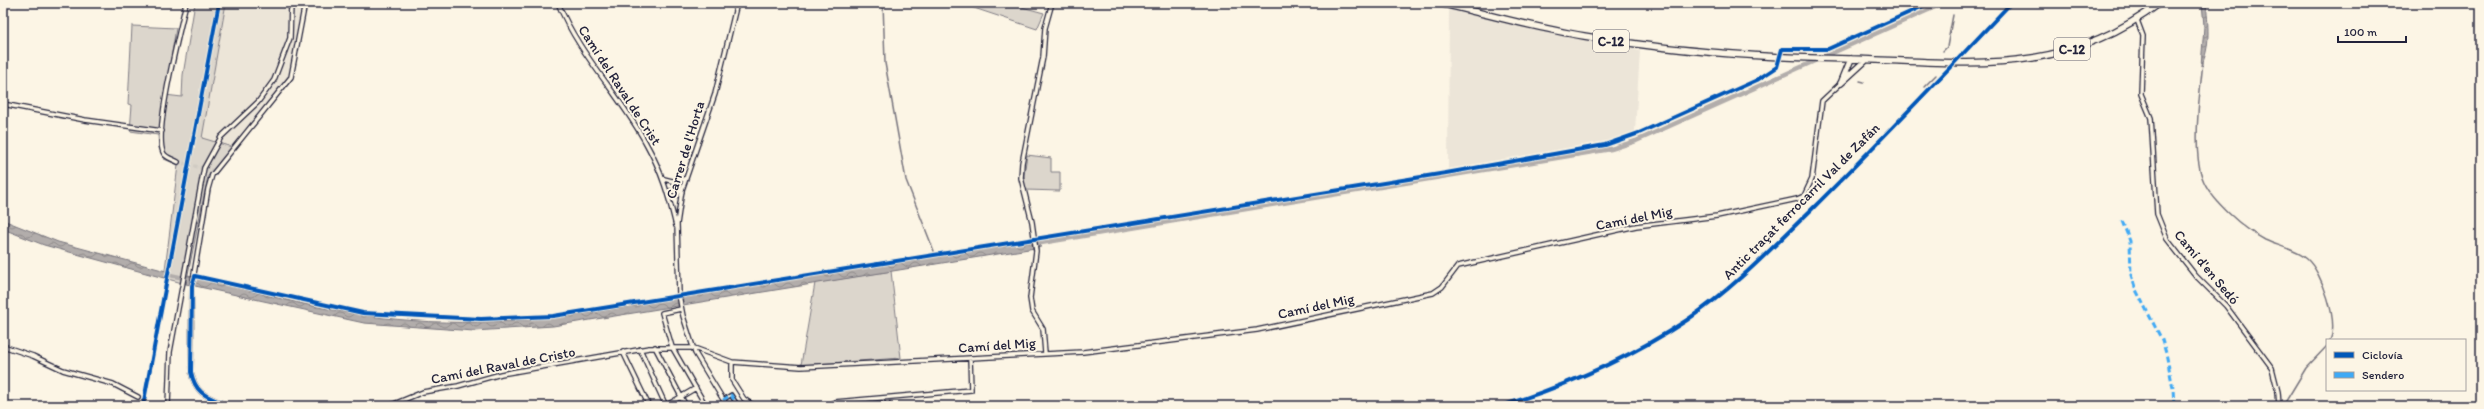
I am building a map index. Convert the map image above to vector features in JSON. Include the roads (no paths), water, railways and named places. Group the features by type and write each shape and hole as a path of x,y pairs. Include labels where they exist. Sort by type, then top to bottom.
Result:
{"main road":[{"name":"C-12","path":"1439,3 1582,36 1633,44 1710,53 1852,59 1865,61 1998,63 2028,60 2083,46 2113,33 2137,20 2160,3"},
{"path":"1841,59 1846,69"},
{"path":"1852,59 1856,68"},
{"path":"1841,83 1846,69 1852,59"},
{"path":"1841,83 1865,61"},
{"path":"1846,69 1856,68"}],"street":[{"path":"178,162 167,157 163,152 162,131 165,100 186,3"},
{"path":"168,406 170,352 204,168 222,137 258,102 274,80 282,64 290,38 291,3"},
{"path":"229,406 201,393 193,383 191,372 192,286 195,276 197,252 210,179 292,77 305,3"},
{"name":"Camí del Raval de Crist","path":"558,3 573,33 647,144 664,178 677,231"},
{"name":"Carrer de l'Horta","path":"727,406 694,348 681,307 679,297 677,231 682,191 716,89 737,3"},
{"path":"1045,353 1043,329 1032,311 1030,298 1036,249 1021,178 1022,163 1043,57 1045,28 1052,3"},
{"name":"Camí d'en Sedó","path":"2137,20 2143,36 2141,94 2151,118 2157,214 2167,239 2196,276 2230,312 2272,368 2278,392 2279,406"},
{"name":"Camí del Mig","path":"655,348 694,348 732,362 802,367 1108,350 1184,338 1258,330 1433,293 1442,287 1458,266 1636,226 1717,216 1797,199 1804,196 1812,179 1822,101 1841,83"},
{"path":"3,104 85,120 162,131"},
{"path":"664,178 673,182 682,191"},
{"path":"673,182 686,178"},
{"path":"668,191 682,191"},
{"path":"681,307 662,313 672,347 706,406"},
{"path":"3,346 63,370 113,384 138,397"},
{"path":"655,348 686,406"},
{"name":"Camí del Raval de Cristo","path":"389,406 423,392 473,383 501,374 640,349 655,348"},
{"path":"640,349 666,406 696,388"},
{"path":"623,352 649,406"},
{"path":"826,406 835,402 971,390 970,358"},
{"path":"732,362 732,380 744,400 754,406"},
{"path":"723,400 731,395 738,406"},
{"path":"887,398 888,406"}],"water":[{"path":"2202,3 2206,3 2208,43 2201,66 2204,26"},
{"path":"3,220 58,242 166,271 164,278 44,245 3,229"},
{"path":"1039,239 1041,247 553,326 474,331 364,323 186,284 188,275 260,294 365,316 429,322 494,322 590,313"}],"waterway":[{"path":"883,3 885,63 906,180 934,251"},
{"path":"1035,244 1611,149 1636,141 1944,3"},
{"path":"1943,51 1947,47 1953,15"},
{"path":"2203,62 2197,136 2199,165 2206,186 2220,204 2247,229 2265,240 2303,256 2313,265 2328,298 2331,310 2332,332 2330,339"},
{"path":"1924,87 1936,75"},
{"path":"1860,81 1864,82"},
{"path":"161,273 193,280"},
{"path":"2283,406 2306,368 2326,347"}],"tunnel":[{"path":"178,162 215,171"}]}
